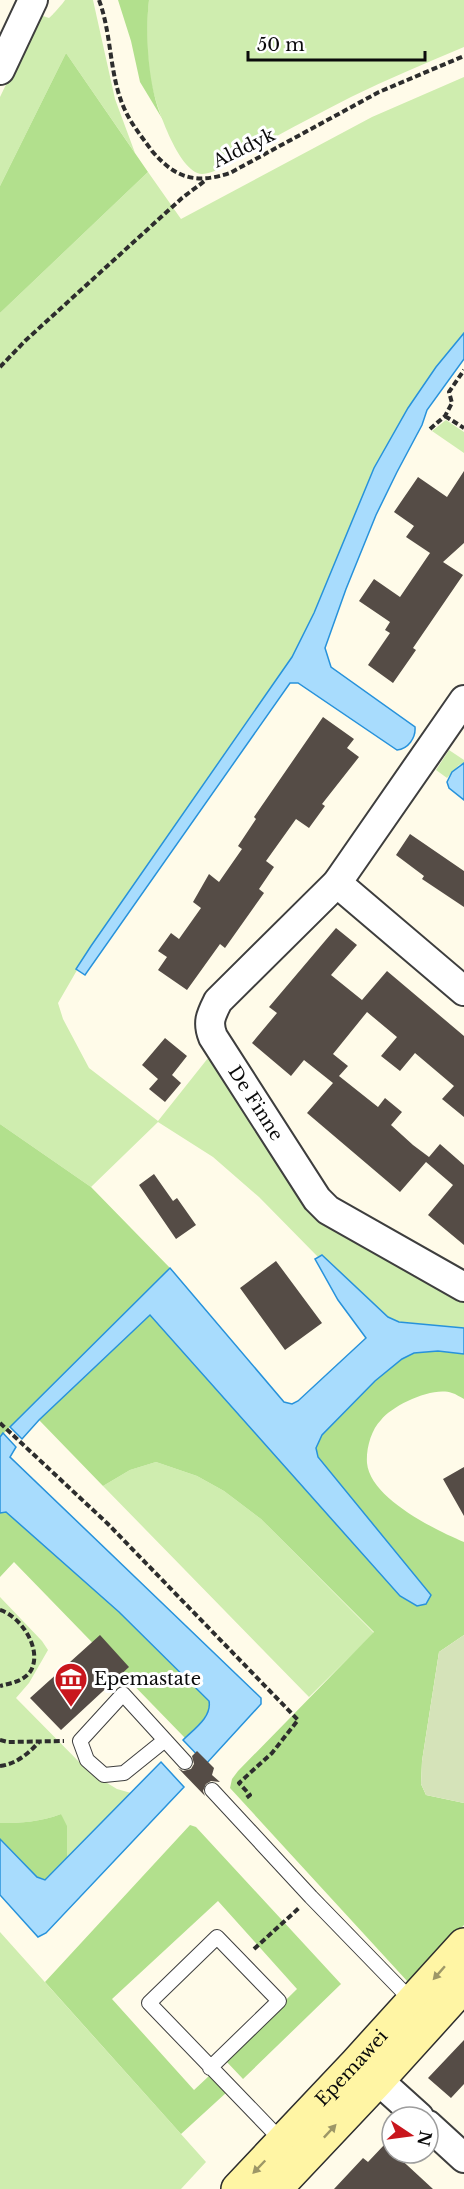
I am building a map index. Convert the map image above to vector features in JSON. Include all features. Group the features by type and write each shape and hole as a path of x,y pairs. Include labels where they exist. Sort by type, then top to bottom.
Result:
{"street":[{"path":"2,61 33,0"},
{"name":"De Finne","path":"464,700 337,883 218,1001 211,1014 209,1027 213,1037 317,1199 328,1210 464,1287"},
{"path":"337,883 464,991"},
{"name":"Epemawei","path":"238,2189 464,1945"},
{"name":"Epemawei","path":"275,2189 464,1985"},
{"path":"378,2080 406,2105"},
{"path":"440,2137 464,2158"}],"lane":[{"path":"165,1740 124,1773 104,1775 87,1760 80,1741 123,1695 165,1740 185,1762"},
{"path":"212,1790 413,2002"},
{"path":"210,2068 279,2001 217,1937 149,2003 210,2068 283,2142"}],"path":[{"name":"Alddyk","path":"99,0 120,98 133,126 161,161 183,176 206,179 238,169 379,92 464,56"},
{"path":"0,367 26,340 182,198 206,179"},
{"path":"430,429 445,416 452,403 449,392 464,370"},
{"path":"445,416 464,428"},
{"path":"0,1423 108,1524 298,1720 272,1753 239,1783 250,1795 232,1812"},
{"path":"0,1610 8,1612 26,1632 35,1652 31,1670 20,1681 0,1686"},
{"path":"0,1740 80,1741"},
{"path":"0,1766 29,1754 39,1742"},
{"path":"240,1961 311,1897"}],"green space":[{"path":"65,0 93,0 115,99 135,153 66,53 0,186 0,97 37,20 43,16 49,18"},
{"path":"118,0 149,0 147,29 149,61 154,93 163,120 140,82 131,41"},
{"path":"149,0 464,0 464,47 351,97 275,137 229,165 202,174 193,171 176,150 157,105 149,63 147,30"},
{"path":"66,53 148,172 0,313 0,186"},
{"path":"464,77 464,333 436,367 408,408 374,468 314,613 292,657 91,946 58,1003 63,1019 89,1068 158,1121 212,1053 319,1219 464,1296 464,1328 399,1322 388,1317 322,1255 318,1257 259,1197 213,1157 158,1122 91,1187 0,1124 0,313 148,172 181,219 372,117"},
{"path":"446,420 464,432 464,453 432,431"},
{"path":"449,750 464,760 464,763 459,765 447,778 436,770"},
{"path":"0,1124 91,1187 170,1268 0,1437"},
{"path":"150,1315 400,1596 417,1606 430,1595 318,1457 316,1448 321,1436 375,1381 402,1359 414,1353 438,1351 464,1354 464,1399 452,1393 435,1392 414,1398 394,1408 377,1424 367,1452 367,1463 371,1476 391,1500 421,1521 464,1542 464,1635 439,1652 422,1761 421,1784 426,1795 464,1803 464,1925 408,1982 230,1788 232,1779 238,1771 374,1632 261,1519 224,1491 197,1476 156,1462 130,1470 103,1486 39,1420"},
{"path":"156,1462 197,1476 224,1491 261,1519 374,1633 309,1697 103,1486 130,1470"},
{"path":"6,1511 119,1612 209,1701 205,1717 185,1738 14,1562 0,1577 0,1513"},
{"path":"0,1597 48,1650 29,1683 16,1698 89,1772 117,1789 131,1793 67,1858 61,1814 31,1822 0,1823"},
{"path":"464,1635 464,1803 426,1795 421,1784 422,1761 439,1652"},
{"path":"61,1814 67,1826 67,1858 45,1880 37,1877 0,1839 0,1823 31,1822"},
{"path":"190,1825 196,1827 341,1984 243,2079 225,2060 297,1989 218,1901 112,1999 194,2090 209,2076 227,2092 181,2134 45,1982"},
{"path":"0,1932 206,2162 181,2189 0,2189"}],"water":[{"path":"464,333 464,359 427,410 422,425 376,515 325,648 331,667 415,727 413,739 405,748 397,750 298,683 290,683 85,975 76,969 292,657 314,613 374,468 408,408 436,367"},
{"path":"464,763 464,800 449,788 447,782 452,772"},
{"path":"322,1255 388,1317 399,1322 464,1328 464,1354 438,1351 414,1353 402,1359 375,1381 322,1435 316,1448 318,1457 431,1595 426,1604 417,1606 400,1596 150,1315 39,1420 22,1439 10,1427 170,1268 284,1402 292,1404 298,1401 366,1338 338,1300 315,1259"},
{"path":"3,1433 16,1447 10,1457 261,1698 261,1704 206,1764 183,1740 205,1717 209,1701 119,1612 6,1512 0,1513 0,1437"},
{"path":"161,1762 184,1787 46,1933 38,1937 0,1895 0,1839 37,1877 45,1880"}],"building":[{"path":"464,471 464,543 443,562 463,575 413,648 416,650 393,683 368,665 390,633 385,630 390,622 359,601 374,579 400,597 430,553 406,537 414,526 394,512 418,477 447,497"},
{"path":"323,717 354,739 347,748 359,757 322,804 325,806 309,828 296,819 266,861 274,867 259,889 264,893 225,948 220,944 187,990 158,970 167,957 158,951 171,933 179,939 201,908 193,902 209,874 219,882 242,849 238,846 256,819 254,817"},
{"path":"410,834 464,871 464,907 422,879 424,876 396,855"},
{"path":"336,928 357,945 331,975 362,1000 387,971 464,1036 464,1117 442,1099 454,1086 415,1053 400,1071 381,1056 397,1037 367,1012 333,1054 348,1066 339,1076 378,1107 385,1098 402,1112 391,1125 413,1145 429,1157 440,1144 464,1165 464,1245 428,1215 453,1185 426,1162 400,1192 307,1113 333,1083 304,1060 291,1076 252,1043 277,1013 269,1007"},
{"path":"165,1038 187,1056 172,1075 181,1083 165,1102 149,1089 158,1079 142,1065"},
{"path":"154,1174 173,1201 177,1198 196,1225 176,1239 139,1185"},
{"path":"276,1261 322,1323 285,1350 240,1288"},
{"path":"464,1467 464,1516 443,1479"},
{"name":"Epemastate","path":"100,1635 129,1667 61,1730 30,1698"},
{"path":"197,1751 214,1768 212,1775 220,1782 211,1781 206,1784 203,1791 205,1796 178,1768 183,1771 191,1769 194,1764 192,1756"},
{"path":"464,2040 464,2084 451,2098 428,2078"},
{"path":"380,2149 380,2165 407,2165 433,2189 334,2189 363,2158 368,2162"}],"place":[{"name":"Epemastate","path":"71,1708"}]}
